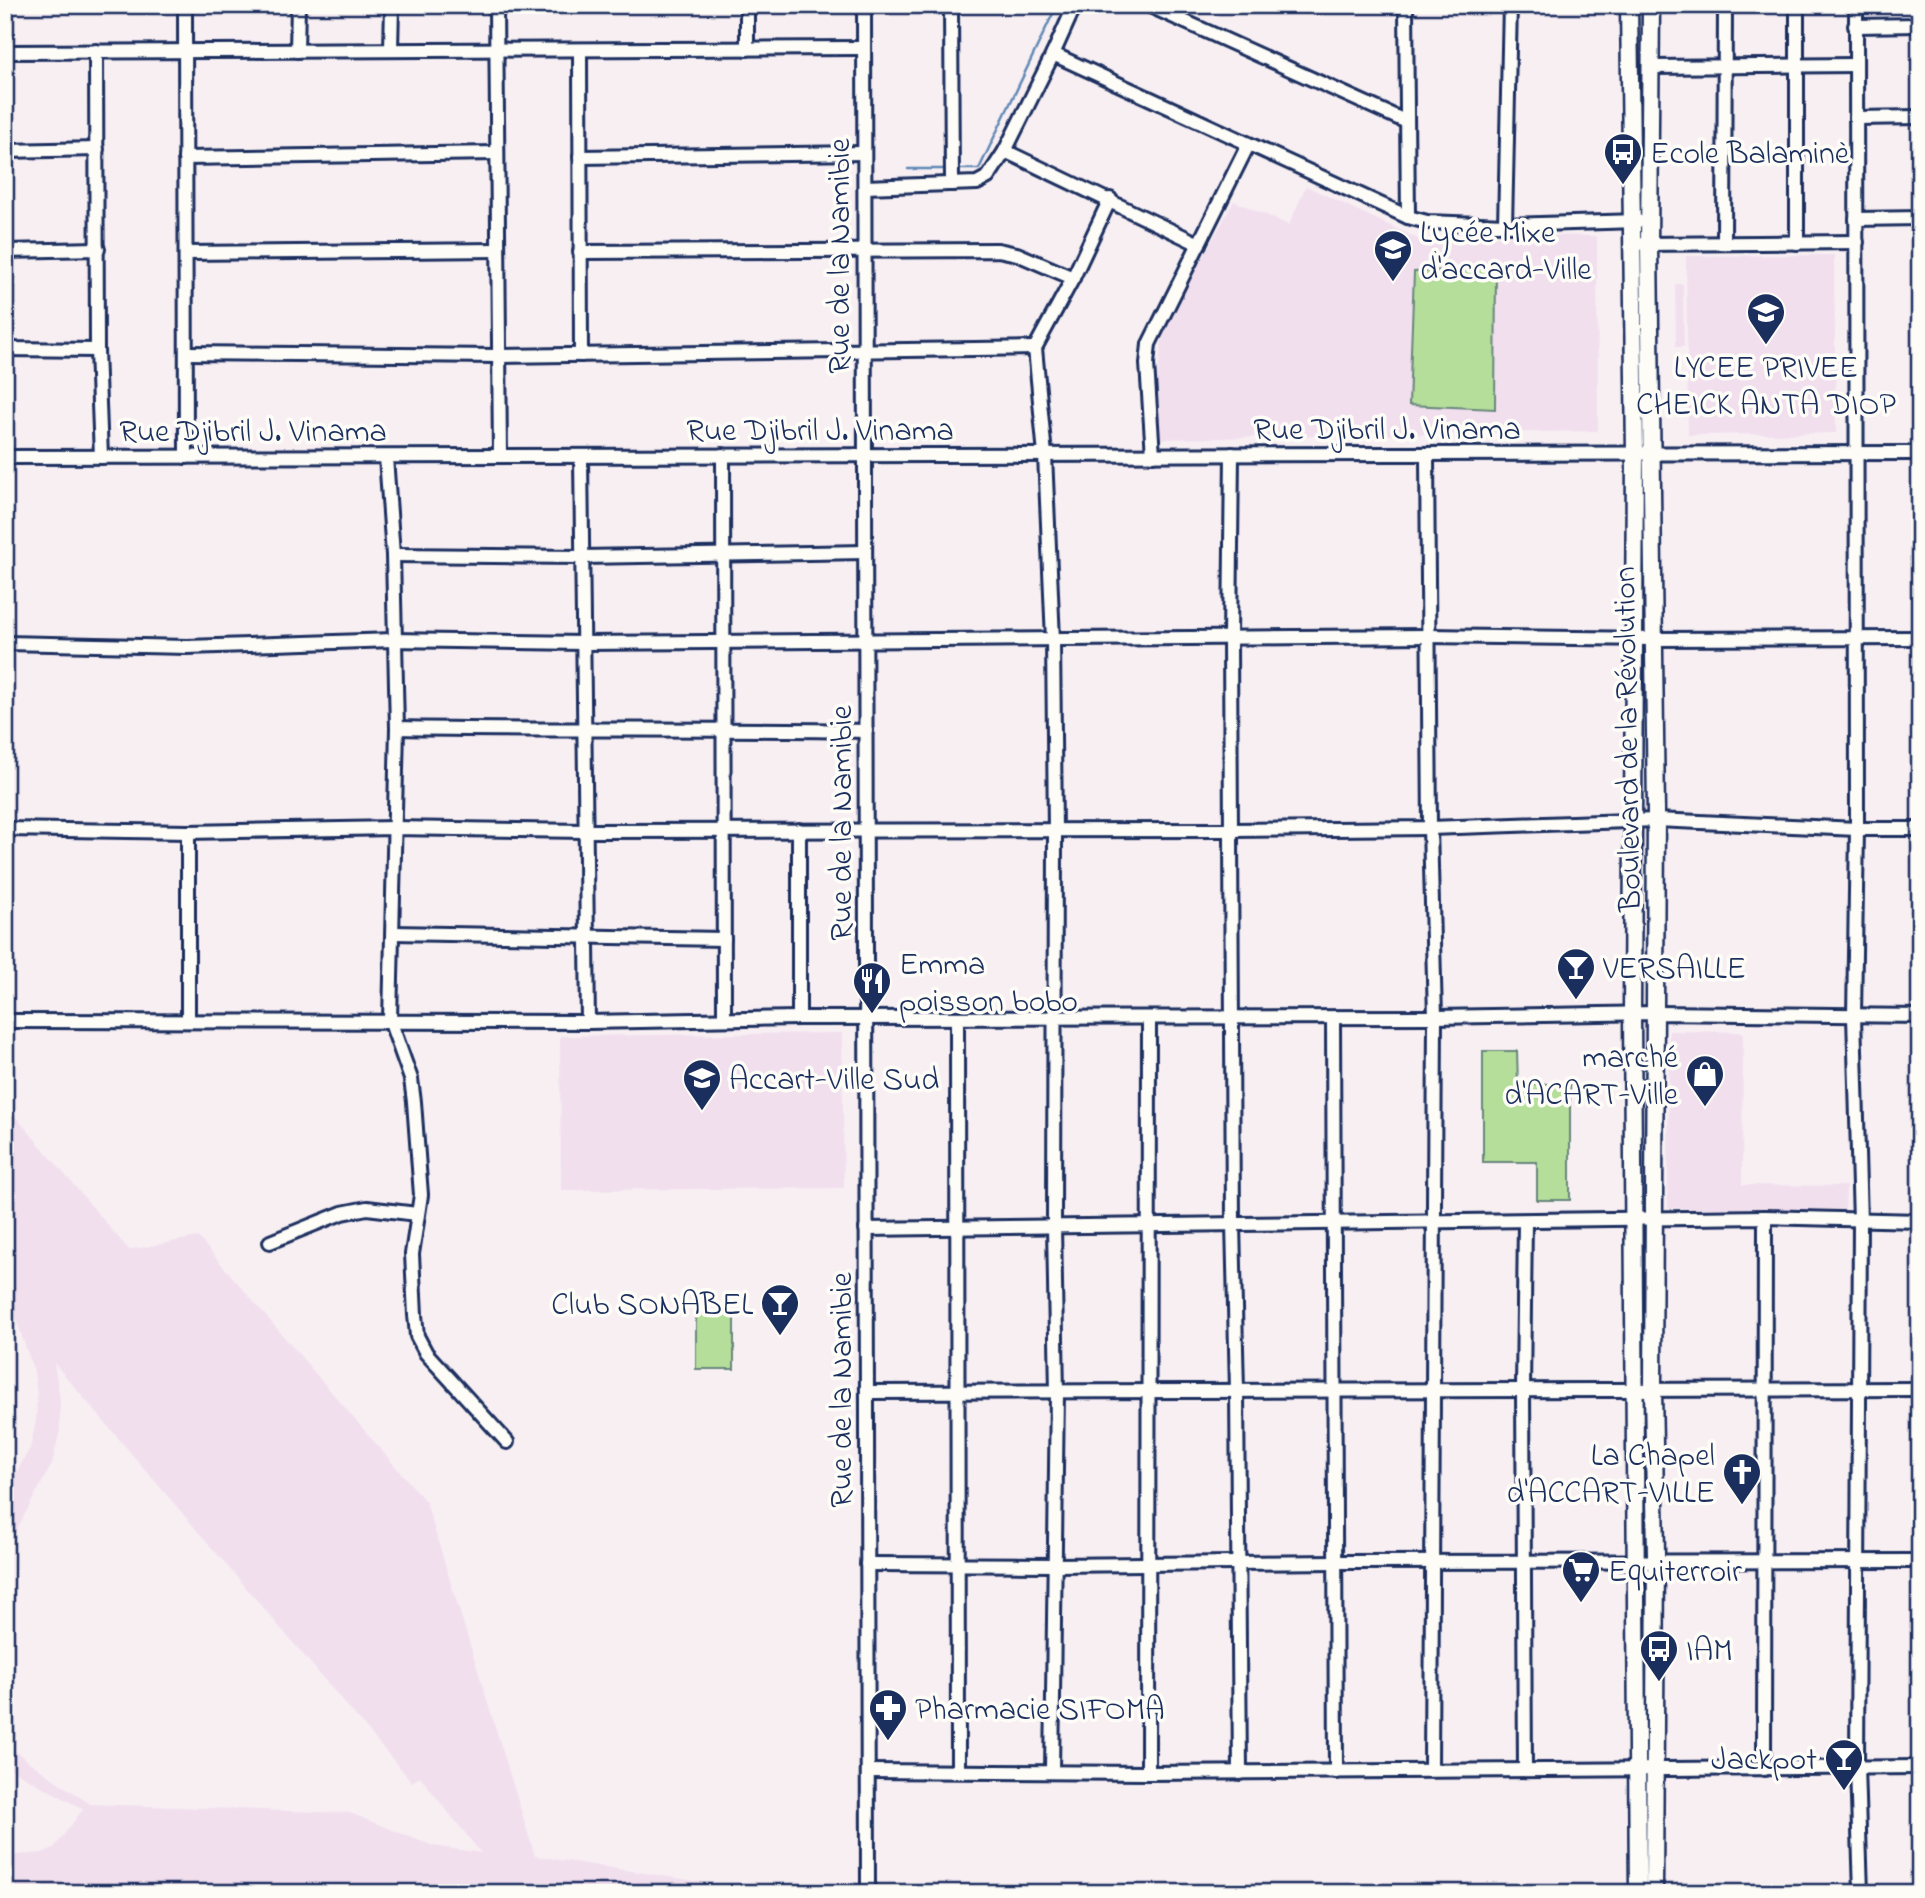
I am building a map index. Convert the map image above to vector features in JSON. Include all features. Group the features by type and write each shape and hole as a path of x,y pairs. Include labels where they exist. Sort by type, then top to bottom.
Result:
{"main road":[{"name":"Boulevard de la Révolution","path":"1629,5 1634,453 1634,1562 1654,1893"},
{"name":"Boulevard de la Révolution","path":"1638,1893 1656,1562 1653,1389 1656,820 1649,245 1651,5"}],"street":[{"path":"185,5 187,457"},
{"path":"297,51 298,5"},
{"path":"391,50 392,5"},
{"path":"496,5 500,456"},
{"path":"747,5 747,49"},
{"name":"Rue de la Namibie","path":"864,5 868,1893"},
{"path":"951,5 952,184"},
{"path":"864,187 977,183 988,177 1005,150 1075,5"},
{"path":"1149,5 1407,122"},
{"path":"1406,5 1408,217"},
{"path":"1505,225 1510,5"},
{"path":"1724,5 1724,243"},
{"path":"1797,5 1797,243"},
{"path":"1856,5 1857,829 1854,1016 1860,1221 1857,1767 1861,1893"},
{"path":"1855,26 1920,24"},
{"path":"5,51 864,48"},
{"path":"579,50 581,355"},
{"path":"96,51 97,350 101,457"},
{"path":"1053,54 1408,217 1427,222 1505,225 1649,221"},
{"path":"1650,67 1856,65"},
{"path":"1856,118 1920,117"},
{"path":"1153,455 1147,364 1149,344 1248,145"},
{"path":"5,151 97,149"},
{"path":"1005,150 1199,243"},
{"path":"186,158 497,153"},
{"path":"580,157 864,153"},
{"path":"1052,1771 1057,1394 1054,1226 1053,640 1045,455 1035,348 1073,278 1110,199"},
{"path":"1856,219 1920,218"},
{"path":"1631,244 1857,242"},
{"path":"5,251 98,248"},
{"path":"186,253 498,250"},
{"path":"580,252 998,250 1017,254 1073,278"},
{"path":"186,353 499,356 1035,348"},
{"path":"5,349 97,350"},
{"name":"Rue Djibril J. Vinama","path":"5,457 581,458 723,455 1427,456 1651,452 1920,453"},
{"path":"1232,454 1230,639 1233,1224 1240,1773"},
{"path":"723,455 724,1019"},
{"path":"1427,456 1430,828 1435,1017 1431,1770"},
{"path":"386,457 393,555 397,729 390,1020 411,1079 414,1101 421,1195 412,1254 418,1336 426,1353 507,1441"},
{"path":"581,458 588,1022"},
{"path":"393,555 582,557 865,552"},
{"path":"5,643 187,647 393,640 583,643 1428,636 1633,639 1920,638"},
{"path":"397,729 584,731 723,728 866,731"},
{"path":"5,829 188,832 394,828 585,831 1055,831 1430,828 1656,820 1857,829 1920,829"},
{"path":"799,830 799,1018"},
{"path":"188,832 188,1020"},
{"path":"393,933 724,939"},
{"path":"5,1021 588,1022 799,1018 1333,1018 1656,1013 1920,1016"},
{"path":"1148,1773 1149,1018"},
{"path":"1333,1018 1336,1772"},
{"path":"957,1019 958,1771"},
{"path":"270,1242 342,1213 367,1208 417,1214"},
{"path":"1764,1769 1765,1217"},
{"path":"866,1229 1765,1217 1920,1221"},
{"path":"1525,1222 1525,1770"},
{"path":"867,1392 1057,1394 1335,1389 1920,1389"},
{"path":"867,1564 1920,1561"},
{"path":"868,1771 1240,1773 1920,1767"}],"shaded area":[{"name":"Lycée Mixe d'accard-Ville","path":"1306,186 1418,239 1597,236 1598,431 1159,439 1156,386 1164,327 1234,201 1289,225"},
{"path":"1834,255 1836,433 1688,435 1686,256"},
{"path":"1675,284 1683,284 1684,347 1676,347"},
{"name":"marché d'ACART-Ville","path":"1669,1031 1743,1032 1742,1185 1846,1186 1845,1210 1668,1208"},
{"name":"Accart-Ville Sud","path":"842,1033 844,1188 561,1190 560,1036"},
{"path":"5,1104 129,1250 198,1237 426,1502 535,1856 772,1893 5,1893 5,1856 42,1853 54,1848 83,1809 5,1766 5,1742 90,1804 350,1813 433,1846 481,1853 420,1777 412,1782 54,1363 60,1399 60,1430 52,1464 5,1551 5,1493 30,1448 36,1421 37,1395 34,1372 15,1316 5,1304"}],"green space":[{"path":"1496,267 1495,409 1409,405 1414,272"},
{"path":"1483,1051 1517,1051 1518,1084 1570,1084 1570,1200 1537,1200 1537,1162 1483,1162"},
{"path":"696,1313 734,1313 734,1369 696,1369"}],"waterway":[{"path":"957,169 979,169 1057,5"},
{"path":"908,169 947,169"}],"place":[{"name":"Ecole Balaminè","path":"1623,186"},
{"name":"Lycée Mixe d'accard-Ville","path":"1393,283"},
{"name":"LYCEE PRIVEE CHEICK ANTA DIOP","path":"1766,346"},
{"name":"VERSAILLE","path":"1576,1001"},
{"name":"Emma poisson bobo","path":"872,1015"},
{"name":"marché d'ACART-Ville","path":"1705,1108"},
{"name":"Accart-Ville Sud","path":"702,1112"},
{"name":"Club SONABEL","path":"780,1337"},
{"name":"La Chapel d'ACCART-VILLE","path":"1742,1506"},
{"name":"Equiterroir","path":"1581,1604"},
{"name":"IAM","path":"1659,1683"},
{"name":"Pharmacie SIFOMA","path":"888,1742"},
{"name":"Jackpot","path":"1844,1792"}]}
